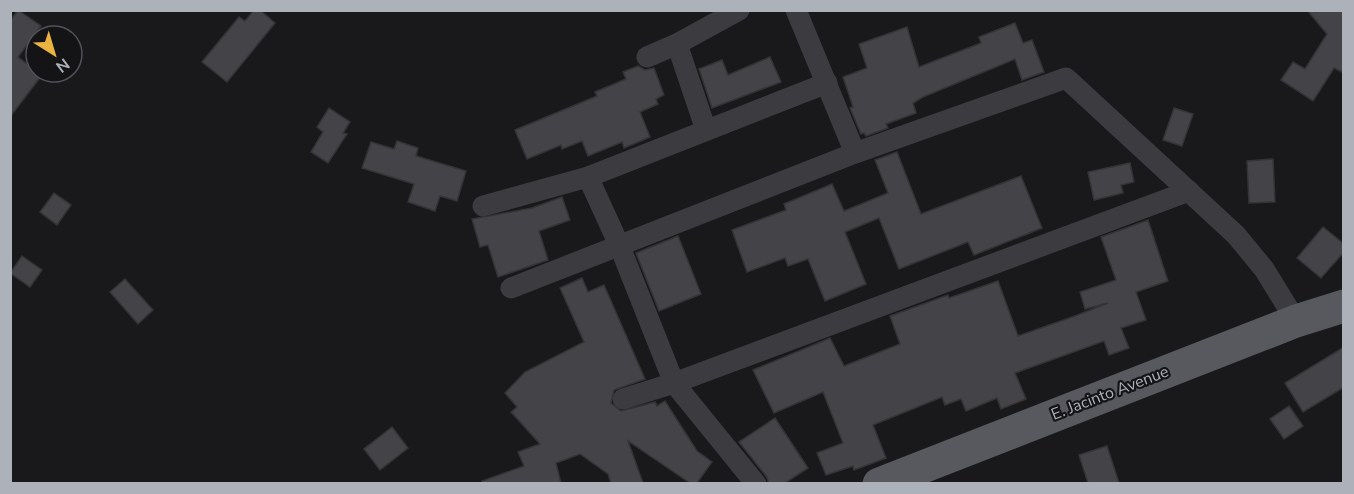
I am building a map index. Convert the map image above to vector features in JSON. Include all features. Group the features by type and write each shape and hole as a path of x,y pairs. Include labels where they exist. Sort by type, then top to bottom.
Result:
{"main road":[{"name":"E. Jacinto Avenue","path":"879,483 1296,321 1344,306"}],"street":[{"path":"647,57 677,44 739,10"},
{"path":"796,10 855,153"},
{"path":"677,44 706,130"},
{"path":"511,288 855,153 1066,78 1236,235 1264,269 1296,321"},
{"path":"483,206 588,177 827,83"},
{"path":"588,177 620,247 674,383 756,483"},
{"path":"623,399 674,383 1189,191"}],"building":[{"path":"18,10 38,24 24,24 24,49 18,57 24,62 24,84 35,84 10,117 10,21"},
{"path":"254,10 260,10 275,23 227,82 202,62 239,17 245,21"},
{"path":"1307,10 1344,10 1344,73 1334,68 1313,101 1281,80 1293,62 1305,69 1327,34"},
{"path":"1015,23 1023,43 1032,40 1044,72 1022,80 1015,59 923,97 913,103 916,113 886,124 888,128 866,136 864,133 861,134 850,108 853,107 843,77 867,68 859,44 907,27 919,67 981,43 979,37"},
{"path":"770,57 781,82 712,108 699,69 722,60 728,75"},
{"path":"638,66 645,70 654,68 664,95 656,99 658,104 640,112 650,137 624,148 622,142 588,156 582,141 562,149 561,145 527,159 515,130 597,96 595,92 626,79 623,72"},
{"path":"329,108 350,122 343,133 347,134 328,163 311,152 323,132 317,127"},
{"path":"1174,108 1193,114 1182,146 1163,140"},
{"path":"397,141 418,148 416,156 466,171 457,201 440,196 435,211 408,202 414,184 362,168 371,142 394,149"},
{"path":"897,152 921,214 1021,176 1042,228 974,255 968,242 899,269 879,218 845,232 866,284 825,301 808,259 788,266 785,258 747,272 732,230 786,210 784,204 832,184 844,211 888,193 875,160"},
{"path":"1273,159 1275,202 1249,203 1247,161"},
{"path":"1130,163 1134,182 1121,185 1123,193 1094,200 1088,172"},
{"path":"54,193 71,205 57,225 40,212"},
{"path":"562,197 570,220 539,231 548,260 498,277 488,245 480,247 472,219 532,208"},
{"path":"1148,220 1168,281 1136,292 1146,320 1121,328 1129,348 1109,355 1104,341 1015,373 1026,399 1001,409 997,398 966,411 961,399 945,405 942,397 873,425 886,458 854,470 853,466 826,475 817,453 843,443 823,392 774,413 753,370 830,338 844,366 900,344 890,316 948,295 949,298 998,281 1018,336 1075,316 1108,303 1085,309 1080,292 1116,280 1101,237"},
{"path":"1323,227 1344,244 1344,252 1321,278 1297,258"},
{"path":"678,236 701,294 659,311 636,253"},
{"path":"22,256 42,270 30,287 10,273"},
{"path":"582,278 588,292 604,285 645,379 614,390 611,403 621,411 655,402 657,406 665,401 697,451 712,462 697,483 690,483 628,441 643,483 611,483 608,474 580,454 556,463 561,483 482,483 482,481 524,466 518,452 540,444 511,412 517,407 505,393 525,372 584,342 560,288"},
{"path":"125,279 153,310 138,324 110,292"},
{"path":"1344,347 1344,387 1303,412 1285,383"},
{"path":"1289,406 1303,426 1284,439 1270,419"},
{"path":"775,418 808,468 785,483 769,483 739,442"},
{"path":"392,427 408,448 380,470 364,449"},
{"path":"1107,446 1119,483 1088,483 1079,455"}]}
